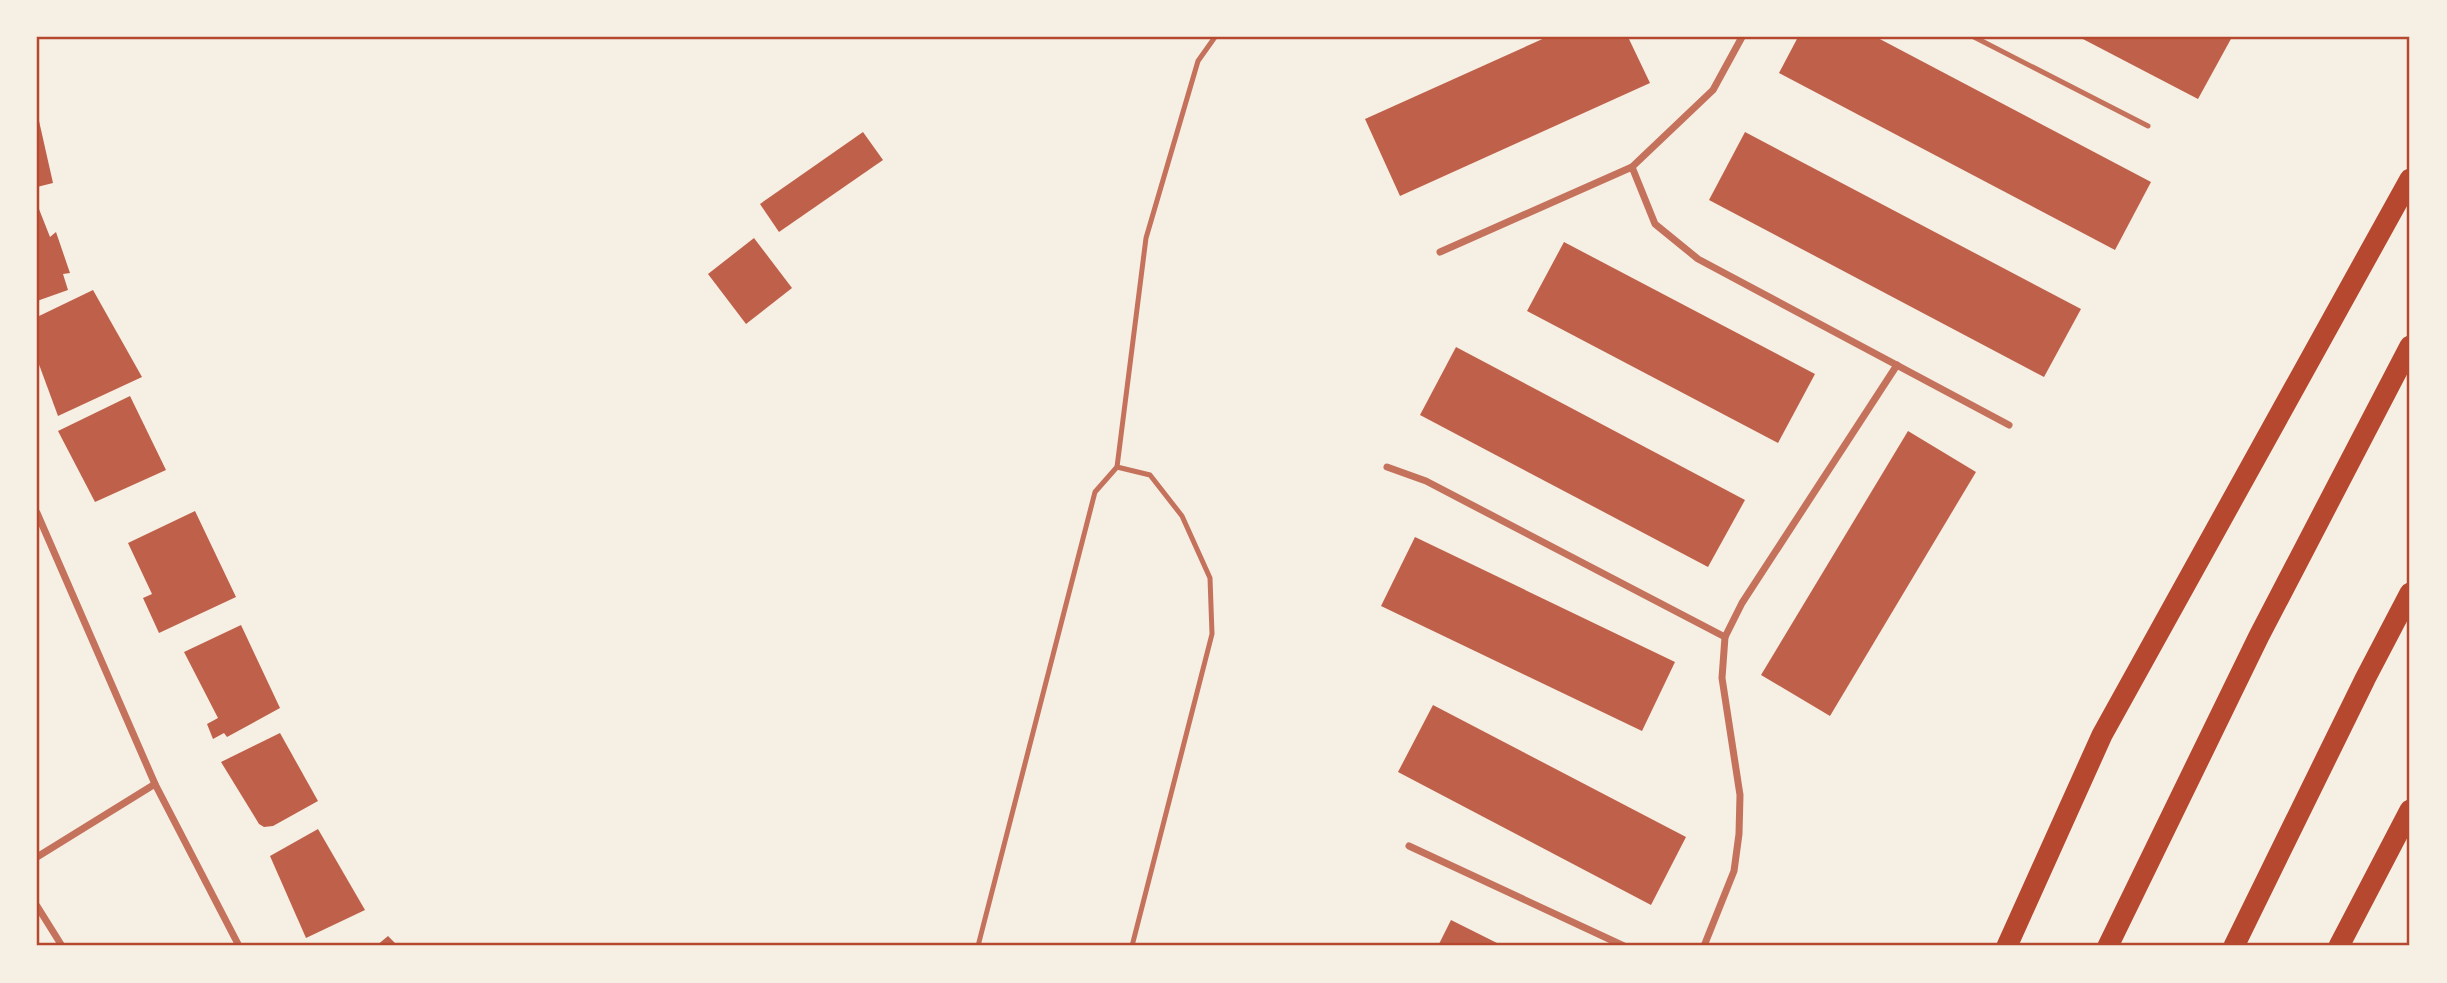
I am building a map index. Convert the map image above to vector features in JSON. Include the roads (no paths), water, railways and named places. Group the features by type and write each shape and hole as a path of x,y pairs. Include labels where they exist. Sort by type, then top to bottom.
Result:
{"highway":[{"path":"2007,946 2102,735 2410,179"},
{"path":"2108,946 2259,636 2410,345"},
{"path":"2234,946 2358,691 2410,593"},
{"path":"2339,946 2410,810"}],"street":[{"path":"1440,252 1632,167 1713,90 1742,37"},
{"path":"1632,167 1655,224 1698,260 2009,425"},
{"path":"1704,946 1734,871 1739,834 1740,795 1722,678 1725,637 1742,603 1897,365"},
{"path":"1387,467 1426,481 1725,637"},
{"path":"37,513 155,784 239,946"},
{"path":"37,857 155,784"},
{"path":"1409,846 1625,946"},
{"path":"37,906 62,946"}],"lane":[{"path":"978,946 1095,492 1117,467 1146,238 1198,61 1215,37"},
{"path":"1974,37 2148,126"},
{"path":"1117,467 1150,475 1182,516 1210,578 1212,620 1212,634 1132,946"}]}
